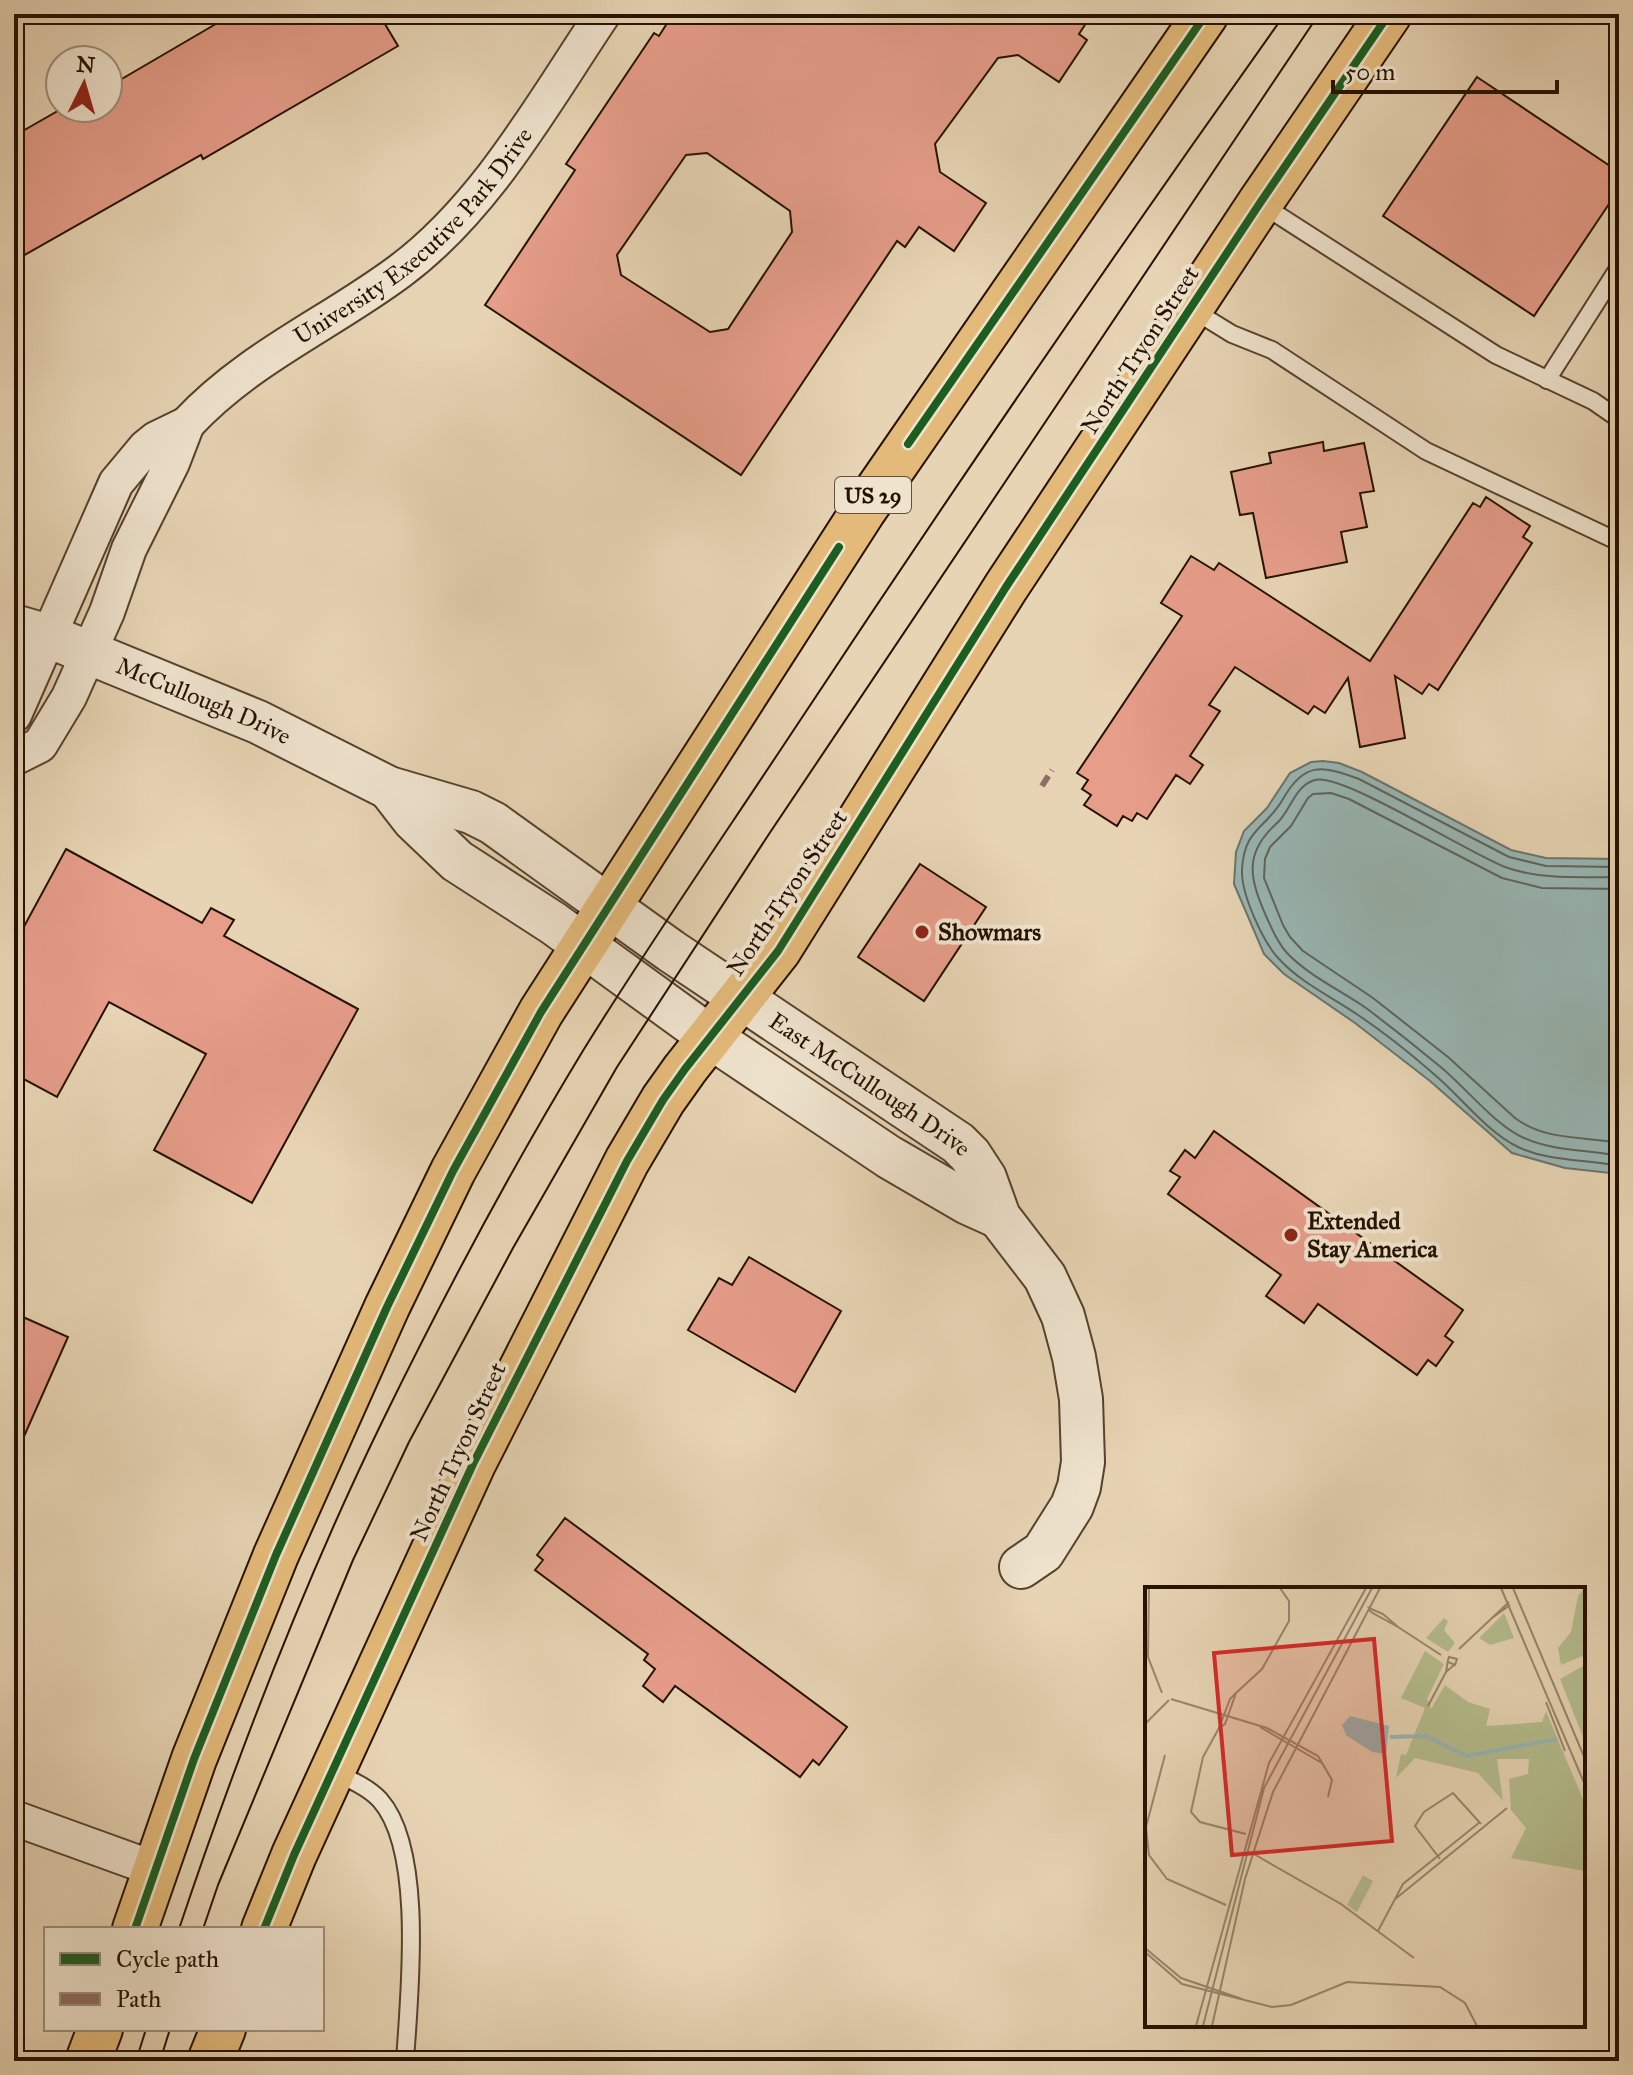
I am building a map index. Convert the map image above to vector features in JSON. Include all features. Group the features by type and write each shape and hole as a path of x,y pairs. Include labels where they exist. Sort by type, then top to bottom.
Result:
{"main road":[{"name":"US 29","path":"136,1927 237,1649 276,1555 387,1307 453,1171 541,1012 863,511 1206,14"},
{"name":"North Tryon Street","path":"265,1927 332,1771 473,1464 596,1219 663,1100 778,951 1006,587 1389,14"},
{"path":"88,2061 99,2031"},
{"path":"210,2061 222,2031"}],"street":[{"name":"University Executive Park Drive","path":"14,715 31,631 116,483 146,447 187,424 235,378 401,271 451,227 495,174 603,14"},
{"name":"University Executive Park Drive","path":"14,758 30,752 47,736 89,653 129,549 172,463 187,424"},
{"name":"McCullough Drive","path":"31,631 258,722 389,788 482,817 671,951"},
{"name":"McCullough Drive","path":"389,788 413,819 457,861 584,945 645,990"},
{"name":"East McCullough Drive","path":"671,951 958,1143 985,1178 999,1217 1045,1277 1063,1316 1074,1357 1082,1415 1083,1462 1072,1506 1043,1552 1021,1567"},
{"name":"East McCullough Drive","path":"645,990 710,1037 926,1180 999,1217"},
{"path":"14,1818 155,1869"}],"lane":[{"path":"1260,203 1496,355 1593,401 1619,419"},
{"path":"1547,380 1619,267"},
{"path":"1191,309 1232,334 1272,350 1426,451 1619,542"},
{"path":"332,1771 359,1784 383,1804 392,1817 407,1871 411,1921 405,2061"}],"water":[{"path":"1311,762 1339,763 1362,772 1511,850 1546,858 1619,859 1619,1174 1565,1168 1512,1153 1430,1081 1355,1023 1284,974 1264,954 1234,884 1236,852 1244,831 1267,808 1290,773"}],"building":[{"path":"233,14 379,14 398,46 203,159 201,155 14,261 14,136 44,119 44,124 124,124 124,78"},
{"path":"673,14 1092,14 1079,34 1087,40 1059,82 1018,55 998,58 935,144 940,172 986,203 954,251 919,227 905,247 897,241 741,475 485,305 575,170 566,164 654,33 659,36","holes":["707,153 790,211 792,232 728,329 710,332 621,275 617,255 686,155"]},
{"path":"1477,77 1619,172 1619,189 1534,316 1383,216"},
{"path":"1323,442 1324,451 1364,443 1374,491 1360,493 1367,527 1341,532 1347,562 1266,578 1253,513 1240,515 1231,472 1271,463 1269,453"},
{"path":"1486,497 1530,526 1523,537 1532,543 1438,690 1429,684 1422,694 1395,676 1405,738 1360,747 1348,678 1325,713 1314,706 1308,714 1235,667 1209,705 1220,711 1190,756 1203,765 1190,784 1176,775 1147,819 1137,813 1132,821 1123,816 1117,826 1084,805 1091,795 1082,789 1088,780 1077,773 1182,616 1161,603 1191,556 1214,570 1219,563 1370,661 1473,503 1480,507"},
{"path":"66,849 202,923 211,908 234,920 224,936 358,1009 252,1203 154,1150 206,1054 109,1002 57,1097 14,1074 14,945"},
{"name":"Showmars","path":"920,864 986,907 924,1001 858,957"},
{"name":"Extended Stay America","path":"1214,1131 1463,1310 1445,1336 1453,1342 1436,1366 1428,1360 1417,1375 1318,1304 1304,1323 1266,1296 1281,1275 1168,1194 1180,1177 1170,1171 1185,1150 1195,1158"},
{"path":"749,1257 841,1311 795,1392 688,1330 719,1278 732,1285"},
{"path":"14,1313 68,1337 14,1459"},
{"path":"565,1518 847,1727 819,1765 813,1760 800,1777 675,1686 663,1702 643,1686 655,1669 644,1660 648,1654 535,1570 543,1560 537,1555"}],"tram line":[{"path":"180,1927 248,1736 325,1546 429,1327 530,1140 637,966 858,633 1161,189 1285,14"},
{"path":"204,1927 218,1885 353,1560 409,1442 513,1248 617,1067 769,834 1319,14"},
{"path":"136,2061 145,2031"},
{"path":"160,2061 169,2031"}],"marked path":[{"path":"1042,786 1052,770"}],"cycle path":[{"path":"908,444 1206,14"},
{"path":"265,1927 294,1855 473,1464 627,1161 685,1069 778,951 1006,587 1389,14"},
{"path":"136,1927 194,1759 276,1555 387,1307 453,1171 541,1012 839,547"}],"place":[{"name":"Showmars","path":"922,932"},
{"name":"Extended Stay America","path":"1291,1235"}]}
